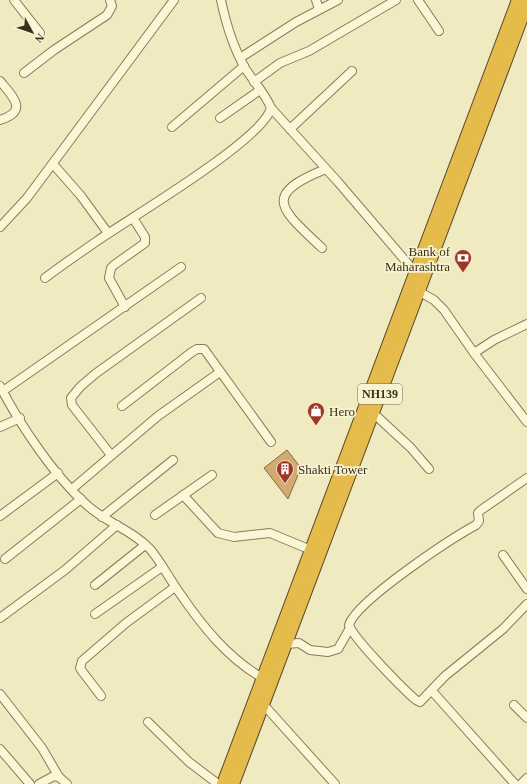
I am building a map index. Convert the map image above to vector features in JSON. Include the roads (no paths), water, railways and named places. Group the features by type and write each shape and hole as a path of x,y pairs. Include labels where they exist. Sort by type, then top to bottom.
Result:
{"highway":[{"name":"NH139","path":"233,784 263,704 267,680 286,644 369,409 495,73 518,0"},
{"name":"NH139","path":"414,288 415,272 495,73 527,4"},
{"name":"NH139","path":"223,784 267,680 310,550 369,409"}],"street":[{"path":"14,0 40,32"},
{"path":"24,73 54,50 107,15 112,6 110,0"},
{"path":"0,226 19,209 174,0"},
{"path":"221,0 230,34 240,58 270,108 326,169 415,272"},
{"path":"316,0 319,9"},
{"path":"240,58 319,9 338,0"},
{"path":"254,82 280,63 309,51 396,0"},
{"path":"418,0 439,31"},
{"path":"172,127 244,66"},
{"path":"290,129 352,71"},
{"path":"0,81 12,96 17,106 12,115 0,120"},
{"path":"220,118 260,90"},
{"path":"45,278 247,138 267,117 270,108"},
{"path":"53,164 81,196 108,233"},
{"path":"322,248 290,216 283,201 284,195 294,184 326,169"},
{"path":"125,307 109,278 111,268 114,265 145,243 145,237 133,218"},
{"path":"181,268 2,392 58,473 81,499 102,517 130,532 145,545 194,613 223,647 253,672 267,680"},
{"path":"414,288 434,300 444,310 474,353 527,422"},
{"path":"111,455 72,405 71,398 80,386 95,374 201,298"},
{"path":"474,353 494,340 527,324"},
{"path":"122,406 197,349 204,349 271,442"},
{"path":"72,489 158,416 220,372"},
{"path":"369,409 411,448 428,469"},
{"path":"0,427 20,418"},
{"path":"102,517 173,460"},
{"path":"0,516 58,473"},
{"path":"155,515 212,475"},
{"path":"286,644 299,644 310,650 328,652 338,649 350,628 350,622 372,599 447,542 476,525 479,521 479,511 527,478"},
{"path":"183,495 218,533 234,537 270,532 310,550"},
{"path":"5,559 81,499"},
{"path":"0,618 65,570 117,525"},
{"path":"95,585 145,545"},
{"path":"503,556 527,589"},
{"path":"96,614 162,567"},
{"path":"101,696 80,668 82,661 126,623 175,587"},
{"path":"350,628 416,700 420,702 445,676 503,629 527,604"},
{"path":"432,691 515,784"},
{"path":"0,694 42,748 59,777 66,784"},
{"path":"263,704 335,784"},
{"path":"514,705 527,718"},
{"path":"148,722 189,762 218,784"},
{"path":"0,749 30,784"},
{"path":"39,784 48,778 54,776 59,777"},
{"path":"521,784 527,778"}],"place":[{"name":"Bank of Maharashtra","path":"463,273"},
{"name":"Hero","path":"316,426"},
{"name":"Shakti Tower","path":"285,484"}]}
